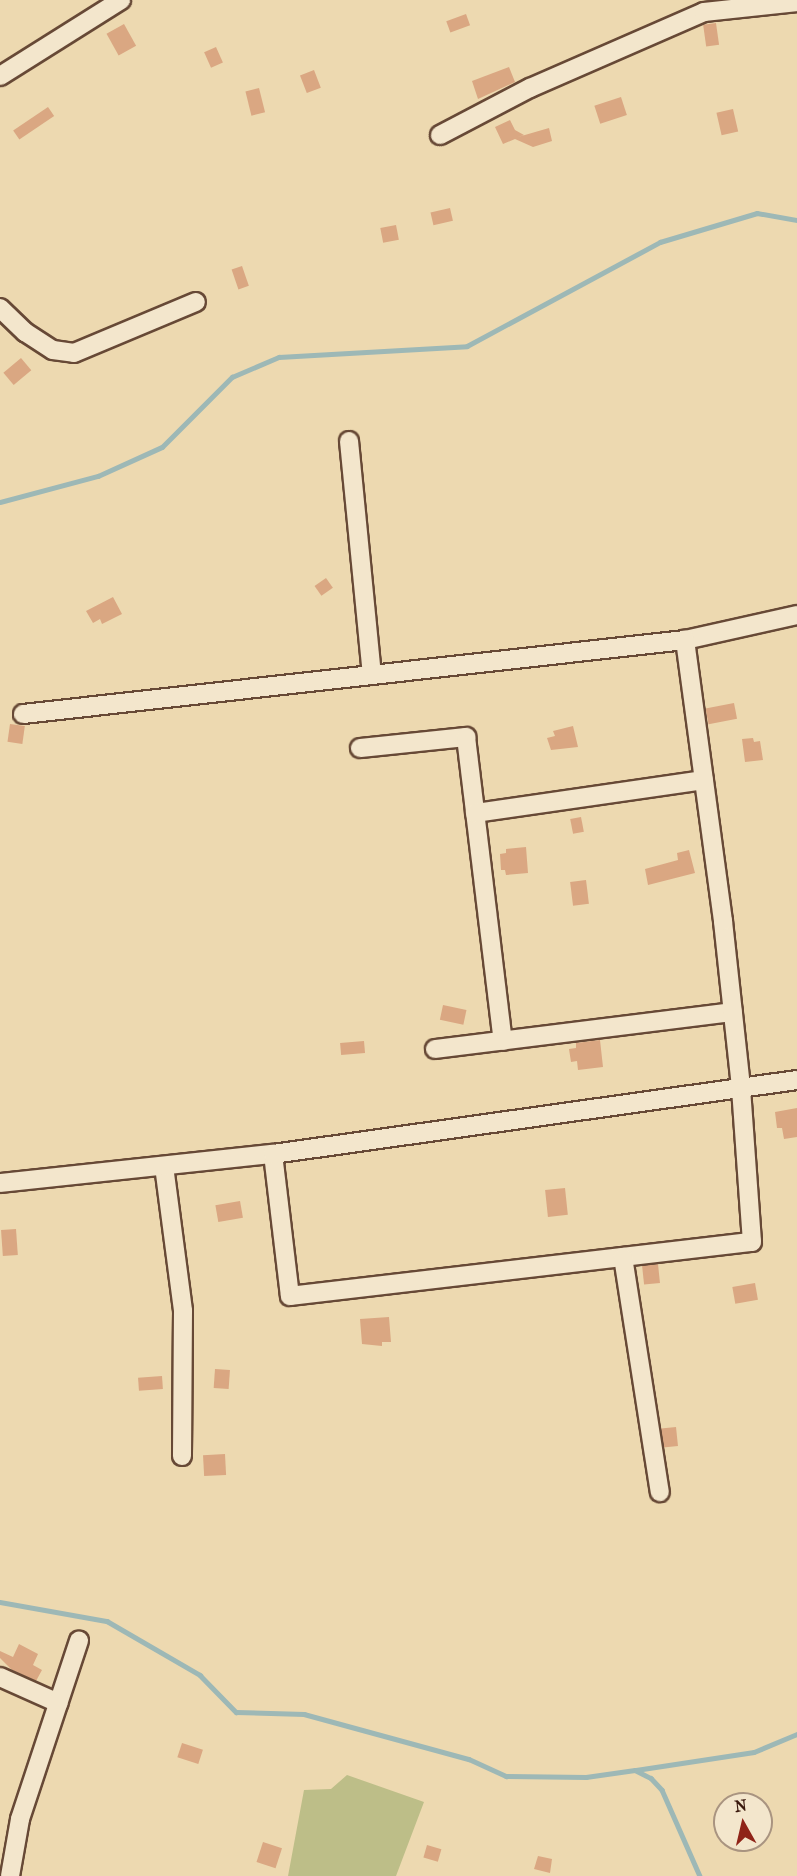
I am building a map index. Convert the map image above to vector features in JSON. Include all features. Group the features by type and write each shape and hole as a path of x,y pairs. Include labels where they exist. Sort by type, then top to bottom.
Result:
{"street":[{"path":"0,76 121,0"},
{"path":"440,135 530,88 705,12 797,2"},
{"path":"0,308 25,333 52,350 74,353 196,302"},
{"path":"350,441 372,675"},
{"path":"22,714 685,640 797,615"},
{"path":"273,1154 291,1296 752,1242 733,1012 685,640"},
{"path":"360,748 466,737 503,1041"},
{"path":"475,813 704,780"},
{"path":"435,1049 733,1012"},
{"path":"0,1183 273,1154 797,1080"},
{"path":"164,1166 183,1311 182,1456"},
{"path":"623,1257 660,1492"},
{"path":"10,1876 20,1819 80,1641"},
{"path":"0,1677 58,1703"}],"green space":[{"path":"347,1775 424,1802 396,1876 288,1876 304,1790 331,1789"}],"building":[{"path":"466,14 470,25 450,32 446,21"},
{"path":"716,23 719,45 706,47 703,25"},
{"path":"124,24 136,46 119,56 107,34"},
{"path":"216,47 223,63 211,68 204,52"},
{"path":"509,67 515,82 478,99 472,81"},
{"path":"314,70 321,88 307,93 300,75"},
{"path":"259,88 265,112 251,116 245,91"},
{"path":"621,97 627,115 600,124 594,106"},
{"path":"48,107 54,116 19,140 13,130"},
{"path":"733,109 738,131 722,135 716,113"},
{"path":"510,120 515,130 524,135 518,137 549,128 552,141 533,147 515,139 503,144 495,127"},
{"path":"450,208 453,221 433,225 431,212"},
{"path":"396,225 399,240 383,243 380,228"},
{"path":"242,266 249,286 238,289 232,270"},
{"path":"21,358 31,370 14,385 3,373"},
{"path":"326,578 333,588 321,596 315,586"},
{"path":"113,597 122,614 102,624 100,619 93,623 86,611"},
{"path":"734,703 737,719 709,724 706,709"},
{"path":"10,724 25,726 22,744 7,742"},
{"path":"573,726 578,747 551,750 547,738 555,736 553,731"},
{"path":"753,738 754,742 760,741 763,760 745,762 742,739"},
{"path":"581,817 584,832 573,834 570,819"},
{"path":"526,847 528,873 506,875 505,870 501,870 500,854 506,853 506,849"},
{"path":"689,850 695,873 648,885 645,869 678,860 677,853"},
{"path":"586,880 589,904 573,906 570,882"},
{"path":"443,1005 466,1010 463,1025 440,1020"},
{"path":"600,1040 603,1067 578,1070 577,1061 571,1062 569,1049 576,1048 576,1043"},
{"path":"364,1041 365,1053 341,1055 340,1043"},
{"path":"797,1108 797,1137 784,1139 782,1128 777,1128 775,1112"},
{"path":"565,1188 568,1215 548,1217 545,1190"},
{"path":"240,1201 243,1218 218,1222 215,1205"},
{"path":"16,1229 18,1255 3,1256 1,1230"},
{"path":"658,1264 660,1283 644,1285 642,1266"},
{"path":"755,1283 758,1300 735,1304 732,1287"},
{"path":"389,1317 391,1342 382,1342 382,1346 362,1344 360,1319"},
{"path":"215,1369 230,1370 229,1389 214,1388"},
{"path":"162,1376 163,1389 139,1391 138,1378"},
{"path":"676,1427 678,1446 663,1447 661,1429"},
{"path":"225,1454 226,1475 204,1476 203,1455"},
{"path":"19,1644 38,1654 33,1665 42,1670 36,1681 12,1670 0,1658 0,1651 13,1657"},
{"path":"182,1743 203,1750 198,1764 177,1757"},
{"path":"263,1842 282,1848 276,1868 257,1862"},
{"path":"427,1845 441,1849 438,1862 423,1857"},
{"path":"538,1856 552,1859 550,1873 534,1869"}],"waterway":[{"path":"0,502 98,476 162,447 232,377 279,357 467,346 660,242 757,213 797,220"},
{"path":"0,1602 107,1621 200,1675 236,1712 304,1714 469,1759 506,1776 586,1777 635,1770 651,1778 662,1790 700,1876"},
{"path":"636,1770 754,1752 797,1734"}]}
